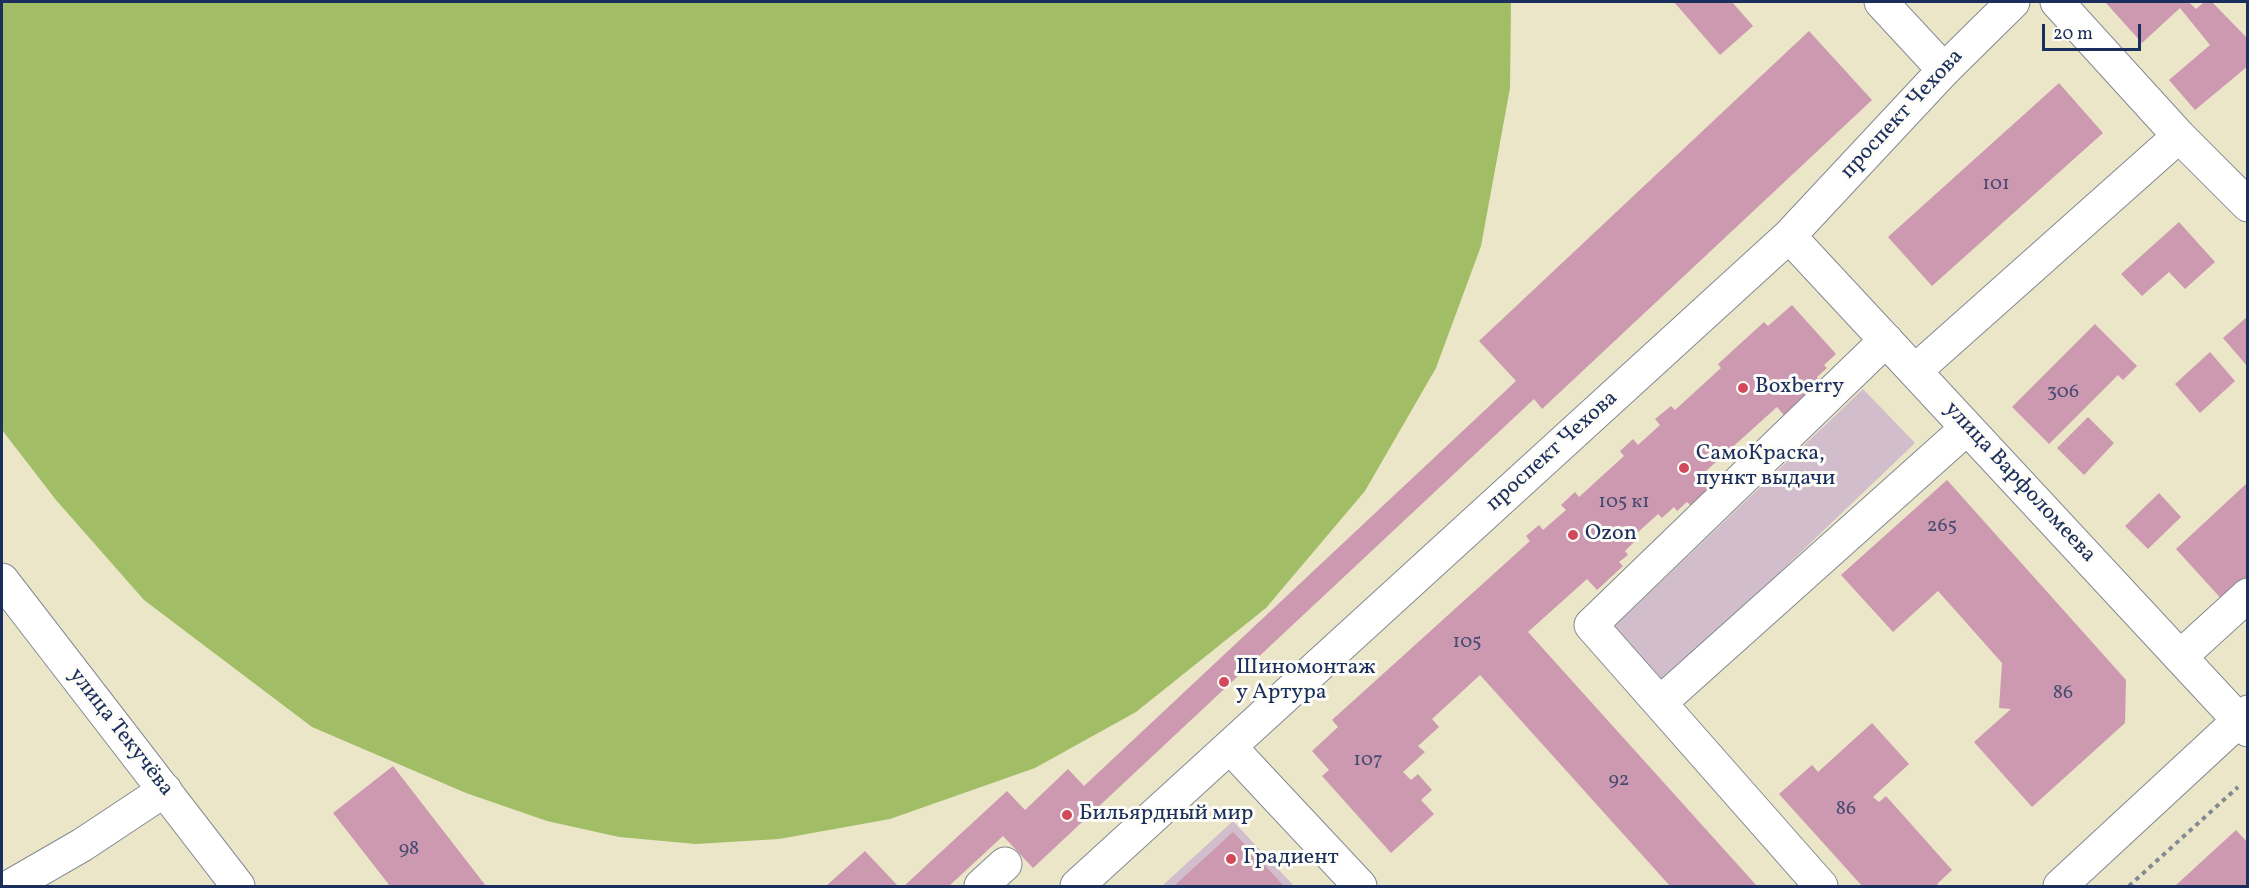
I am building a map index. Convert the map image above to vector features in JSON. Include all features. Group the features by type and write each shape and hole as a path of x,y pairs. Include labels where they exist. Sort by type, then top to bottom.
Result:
{"main road":[{"path":"1881,2 1944,70"},
{"name":"проспект Чехова","path":"1077,886 1789,236 1944,70 2013,2"},
{"path":"2057,2 2179,136 2243,191"},
{"path":"1915,371 2179,136"},
{"name":"улица Варфоломеева","path":"1789,236 2180,657 2245,721"},
{"path":"1821,886 1591,625 1886,340"},
{"path":"1661,702 1967,428"},
{"name":"улица Текучёва","path":"2,580 238,886"},
{"path":"2180,657 2247,595"},
{"path":"2060,886 2245,721"},
{"path":"1230,747 1360,886"},
{"path":"11,886 82,845 165,790"},
{"path":"981,886 1005,864"}],"path":[{"path":"2129,886 2238,787"}],"shaded area":[{"path":"1863,389 1915,443 1646,700 1594,646"},
{"name":"Градиент","path":"1233,821 1294,886 1162,886"}],"green space":[{"path":"2,2 1511,2 1510,88 1481,246 1436,368 1365,491 1266,608 1136,712 1035,768 890,819 779,839 696,844 619,837 547,821 466,793 312,727 144,600 56,500 2,430"}],"building":[{"path":"1674,2 1732,2 1753,26 1720,55"},
{"path":"2105,2 2189,2 2196,9 2204,2 2212,2 2248,39 2248,66 2195,110 2169,80 2210,45 2180,8 2142,43"},
{"path":"1809,31 1872,100 1542,409 1534,399 1033,868 1003,836 949,886 904,886 1007,791 1025,810 1068,769 1084,786 1516,381 1479,341"},
{"path":"2059,83 2103,133 1932,286 1888,237"},
{"path":"2179,222 2215,262 2185,289 2169,272 2142,296 2121,274"},
{"path":"1792,305 1836,354 1824,365 1827,368 1817,377 1821,382 1787,419 1777,407 1706,471 1716,483 1691,506 1687,502 1677,511 1674,507 1662,518 1658,514 1635,535 1638,538 1625,551 1628,555 1619,562 1623,566 1597,590 1587,579 1528,632 1757,886 1670,886 1480,675 1432,719 1439,727 1418,746 1425,752 1403,772 1411,780 1418,774 1432,790 1421,800 1434,814 1391,853 1322,776 1329,770 1312,751 1338,727 1332,720 1530,541 1526,536 1539,525 1543,530 1566,510 1561,505 1575,492 1579,497 1624,456 1620,451 1633,439 1638,445 1660,425 1655,419 1671,406 1675,410 1721,368 1718,364 1764,322 1768,326"},
{"path":"2248,316 2248,367 2223,338"},
{"path":"2095,324 2137,366 2123,380 2118,375 2049,444 2012,407"},
{"path":"2210,352 2235,381 2200,413 2175,384"},
{"path":"2088,417 2114,443 2084,475 2057,448"},
{"path":"1947,480 2126,680 2125,723 2032,807 1974,742 2011,709 1999,708 2002,663 1938,591 1893,632 1841,575"},
{"path":"2246,484 2248,584 2226,604 2176,549"},
{"path":"2159,493 2181,517 2148,549 2125,526"},
{"path":"1872,723 1909,764 1873,797 1879,802 1886,796 1952,870 1937,884 1940,886 1862,886 1779,794 1812,765 1818,772"},
{"path":"393,766 486,886 390,886 333,813"},
{"path":"2236,830 2248,843 2248,886 2175,886"},
{"name":"Градиент","path":"1233,832 1284,886 1174,886"},
{"path":"865,851 898,886 826,886"}],"place":[{"name":"Boxberry","path":"1743,388"},
{"name":"СамоКраска, пункт выдачи","path":"1684,468"},
{"name":"Ozon","path":"1573,535"},
{"name":"Шиномонтаж у Артура","path":"1224,682"},
{"name":"Бильярдный мир","path":"1067,815"},
{"name":"Градиент","path":"1231,859"}]}
